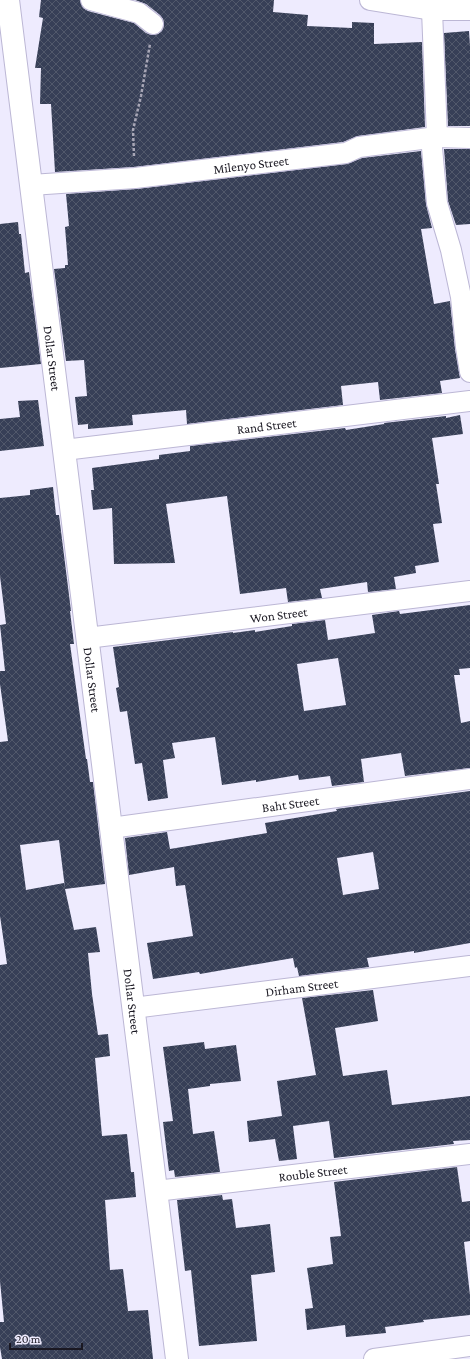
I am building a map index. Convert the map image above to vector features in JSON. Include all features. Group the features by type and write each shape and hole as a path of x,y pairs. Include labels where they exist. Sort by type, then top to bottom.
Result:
{"street":[{"name":"Dollar Street","path":"8,0 177,1359"},
{"path":"91,0 139,13 153,24"},
{"path":"370,0 432,10 470,10"},
{"path":"432,10 437,137 432,144 432,148 437,203 451,250 461,298 470,372"},
{"name":"Milenyo Street","path":"31,185 135,178 346,153 359,147 437,137 470,138"},
{"name":"Rand Street","path":"64,450 470,401"},
{"name":"Won Street","path":"88,638 470,591"},
{"name":"Baht Street","path":"111,828 470,779"},
{"name":"Dirham Street","path":"133,1008 470,966"},
{"name":"Rouble Street","path":"156,1191 470,1154"},
{"path":"376,1359 470,1346"}],"path":[{"path":"135,178 133,130 141,96 153,24"}],"building":[{"path":"41,0 80,0 83,8 88,11 134,23 146,33 152,35 158,34 162,31 164,25 163,19 146,4 135,0 274,0 273,12 308,15 307,26 352,28 352,22 374,23 374,44 422,42 425,127 358,136 343,142 134,167 55,172 51,104 40,104 41,68 35,68 43,18 39,17"},
{"path":"469,31 470,126 448,126 444,33"},
{"path":"444,149 470,149 470,224 456,225 448,201"},
{"path":"421,151 426,204 432,228 421,229 434,304 450,301 455,349 460,378 440,381 442,393 380,400 378,382 341,386 343,405 187,424 186,410 132,415 133,425 88,429 88,424 78,425 75,397 87,396 84,360 66,361 54,269 65,268 65,265 68,265 65,227 69,226 66,194 136,189 347,164 362,158"},
{"path":"18,222 19,234 21,234 25,273 29,272 41,364 0,368 0,224"},
{"path":"38,400 44,446 0,451 0,419 20,417 18,401"},
{"path":"460,415 463,434 432,438 439,484 436,484 442,523 433,524 439,562 415,566 416,573 394,577 396,589 368,592 367,582 320,589 322,598 288,602 286,588 240,594 227,496 166,504 175,563 114,564 112,508 93,510 91,490 94,490 92,468 159,459 159,455 190,451 190,446 345,428 346,430 384,423 446,416 446,418"},
{"path":"53,487 56,515 59,515 74,644 70,644 86,759 90,782 93,782 105,884 65,889 74,930 96,927 100,952 88,953 98,1035 108,1034 110,1056 95,1058 102,1136 127,1134 131,1172 134,1172 136,1197 105,1200 110,1270 123,1269 128,1311 148,1310 153,1359 2,1359 0,1347 0,1322 4,1322 0,1281 0,965 7,964 0,916 0,742 8,741 0,684 0,671 5,671 0,625 6,624 0,576 0,498 30,495 30,490","holes":["59,840 65,888 64,883 26,890 20,845"]},
{"path":"470,605 470,668 459,669 460,675 454,675 461,723 470,721 470,768 405,776 401,753 361,759 364,782 332,786 330,776 299,780 298,775 256,782 256,780 222,785 215,737 172,743 175,758 163,760 168,798 148,801 142,763 135,764 127,711 120,712 116,688 119,687 113,647 233,632 255,630 255,632 292,626 292,624 325,620 328,640 375,633 372,615 399,611 400,614","holes":["338,658 346,705 304,711 297,664"]},
{"path":"470,791 470,943 414,953 414,951 367,958 369,967 299,976 297,967 295,968 293,958 200,974 199,972 153,979 147,943 193,936 185,885 176,886 174,867 129,875 125,838 167,832 170,849 267,833 265,823 337,811 336,809","holes":["373,852 379,889 343,895 337,858"]},
{"path":"373,990 378,1021 335,1028 343,1076 387,1070 392,1105 470,1096 470,1140 453,1141 454,1144 334,1158 329,1121 293,1126 297,1159 279,1161 275,1139 249,1142 247,1121 282,1116 277,1081 316,1075 302,998"},
{"path":"204,1042 205,1049 236,1045 241,1081 210,1084 210,1086 188,1089 193,1134 214,1131 220,1172 175,1177 174,1170 169,1171 163,1122 173,1121 163,1047"},
{"path":"457,1167 462,1202 470,1201 470,1241 464,1242 470,1295 470,1315 423,1320 424,1322 385,1327 386,1333 346,1337 345,1325 307,1330 305,1309 313,1308 307,1268 333,1264 330,1237 341,1236 334,1182"},
{"path":"222,1195 223,1200 232,1199 236,1228 270,1224 275,1272 251,1275 257,1341 199,1346 191,1270 185,1271 177,1200"}]}
